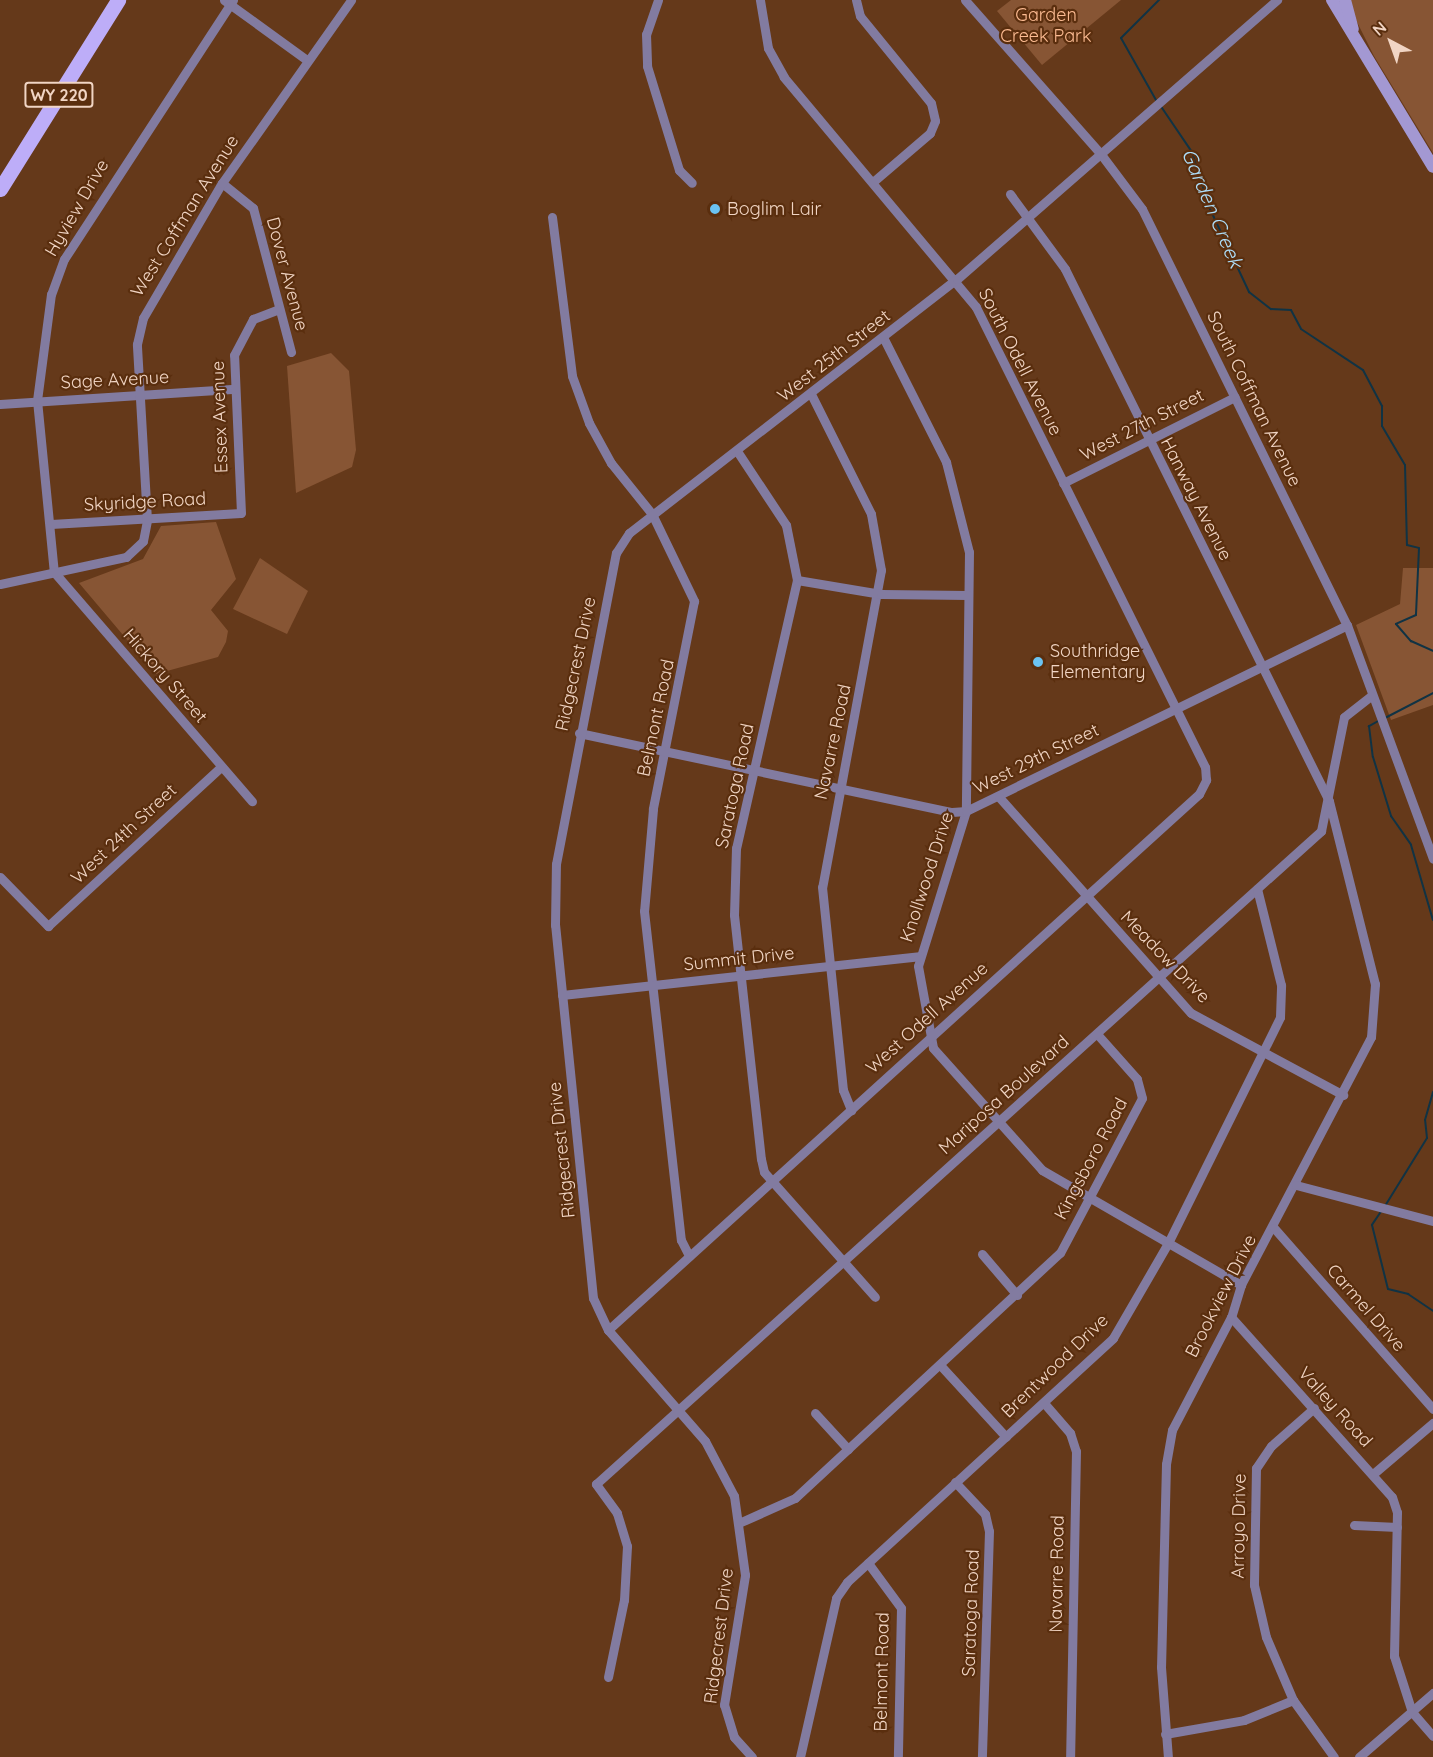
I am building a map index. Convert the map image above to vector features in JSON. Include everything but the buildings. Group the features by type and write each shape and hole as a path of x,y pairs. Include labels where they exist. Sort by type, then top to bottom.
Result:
{"main road":[{"name":"WY 220","path":"0,189 118,0"},
{"path":"1332,0 1433,167"},
{"path":"1345,0 1355,39"}],"street":[{"name":"West Coffman Avenue","path":"0,584 126,557 143,541 147,520 138,396 143,318 222,183 351,0"},
{"path":"658,0 646,33 646,66 679,170 692,183"},
{"name":"South Odell Avenue","path":"760,0 768,48 784,77 957,279 1063,483 1176,709"},
{"path":"856,0 860,16 931,103 935,121 930,133 874,181"},
{"name":"South Coffman Avenue","path":"965,0 1100,153 1142,209 1347,624 1371,696 1433,859"},
{"name":"West 25th Street","path":"652,514 884,339 957,279 1277,0"},
{"path":"229,1 307,60"},
{"name":"Hyview Drive","path":"54,572 37,400 51,294 64,259 229,1"},
{"name":"Dover Avenue","path":"222,183 253,208 291,352"},
{"path":"1010,194 1029,215"},
{"name":"Hanway Avenue","path":"1029,215 1065,269 1329,801"},
{"name":"Belmont Road","path":"552,217 572,376 611,463 652,514 694,601 646,867 644,911 681,1240 689,1256"},
{"name":"Essex Avenue","path":"241,513 232,389 234,355 243,330 253,319 279,309"},
{"name":"Knollwood Drive","path":"884,339 954,485 967,536 966,811 919,956 930,1038"},
{"name":"Sage Avenue","path":"0,404 232,389"},
{"name":"Navarre Road","path":"811,394 871,514 880,594 822,887 843,1090 851,1110"},
{"name":"West 27th Street","path":"1063,483 1235,397"},
{"name":"Saratoga Road","path":"737,451 786,525 797,580 736,849 740,976 761,1159 773,1181 875,1297"},
{"name":"Skyridge Road","path":"51,524 241,513"},
{"name":"Ridgecrest Drive","path":"652,514 629,532 616,553 579,733 556,864 562,995 593,1298 608,1329 679,1408 726,1476 741,1522 745,1575 724,1705 730,1727 752,1757"},
{"name":"Hickory Street","path":"54,572 252,801"},
{"path":"797,580 880,594 968,595"},
{"name":"West 29th Street","path":"579,733 841,789 966,811 999,797 1347,624"},
{"name":"Mariposa Boulevard","path":"608,1677 624,1600 627,1546 617,1513 596,1484 1321,831 1329,801 1344,717 1371,696"},
{"name":"West Odell Avenue","path":"608,1329 1199,794 1206,780 1176,709"},
{"name":"West 24th Street","path":"0,877 48,926 221,767"},
{"name":"Meadow Drive","path":"999,797 1085,897 1191,1013 1343,1095"},
{"name":"Brookview Drive","path":"1168,1757 1161,1667 1166,1464 1172,1430 1231,1317 1241,1285 1274,1228 1371,1037 1375,984 1329,801"},
{"name":"Brentwood Drive","path":"800,1757 837,1598 868,1563 1113,1338 1168,1243 1266,1053 1280,1017 1281,985 1257,889"},
{"name":"Summit Drive","path":"562,995 919,956"},
{"name":"Kingsboro Road","path":"741,1522 784,1506 941,1366 1060,1253 1142,1098 1137,1079 1097,1034"},
{"path":"930,1038 1042,1170 1089,1201 1241,1285"},
{"path":"1296,1185 1433,1221"},
{"name":"Carmel Drive","path":"1274,1228 1433,1409"},
{"path":"981,1254 1017,1295"},
{"name":"Valley Road","path":"1231,1317 1392,1497 1397,1527 1394,1656 1412,1712 1433,1736"},
{"path":"941,1366 1006,1437"},
{"name":"Navarre Road","path":"1044,1403 1070,1432 1076,1451 1070,1757"},
{"name":"Arroyo Drive","path":"1314,1408 1271,1446 1256,1468 1254,1585 1266,1637 1293,1700 1334,1757"},
{"path":"815,1413 848,1449"},
{"path":"1373,1474 1433,1423"},
{"name":"Saratoga Road","path":"955,1482 985,1514 990,1531 982,1757"},
{"path":"1354,1525 1397,1527"},
{"name":"Belmont Road","path":"868,1563 901,1608 898,1757"},
{"path":"1359,1757 1433,1693"},
{"path":"1165,1734 1244,1720 1293,1700"},
{"path":"735,1757 744,1749"}],"green space":[{"name":"Garden Creek Park","path":"1011,0 1121,0 1042,65 997,11"},
{"path":"1346,0 1433,0 1433,153 1374,56"},
{"path":"331,353 349,371 356,450 352,467 296,493 287,366"},
{"path":"216,522 236,579 211,610 228,631 226,642 218,657 156,674 79,583 143,559 161,526"},
{"path":"260,558 308,591 287,634 233,609"},
{"path":"1403,568 1433,568 1433,705 1391,720 1356,625 1400,604"}],"waterway":[{"name":"Garden Creek","path":"1156,100 1121,38 1159,0"},
{"name":"Garden Creek","path":"1160,105 1192,152 1210,209 1249,292 1271,309 1291,310 1301,329 1363,370 1382,406 1382,426 1405,465 1407,545 1419,548 1416,615 1396,624 1411,641 1433,651"},
{"name":"Garden Creek","path":"1385,718 1433,693"},
{"name":"Garden Creek","path":"1380,720 1369,726 1373,757 1391,816 1411,845 1433,920"},
{"name":"Garden Creek","path":"1385,1206 1427,1138 1425,1120 1433,1092"},
{"name":"Garden Creek","path":"1382,1210 1372,1225 1388,1289 1408,1294 1433,1311"}],"place":[{"name":"Boglim Lair","path":"715,209"},
{"name":"Southridge Elementary","path":"1038,662"}]}
